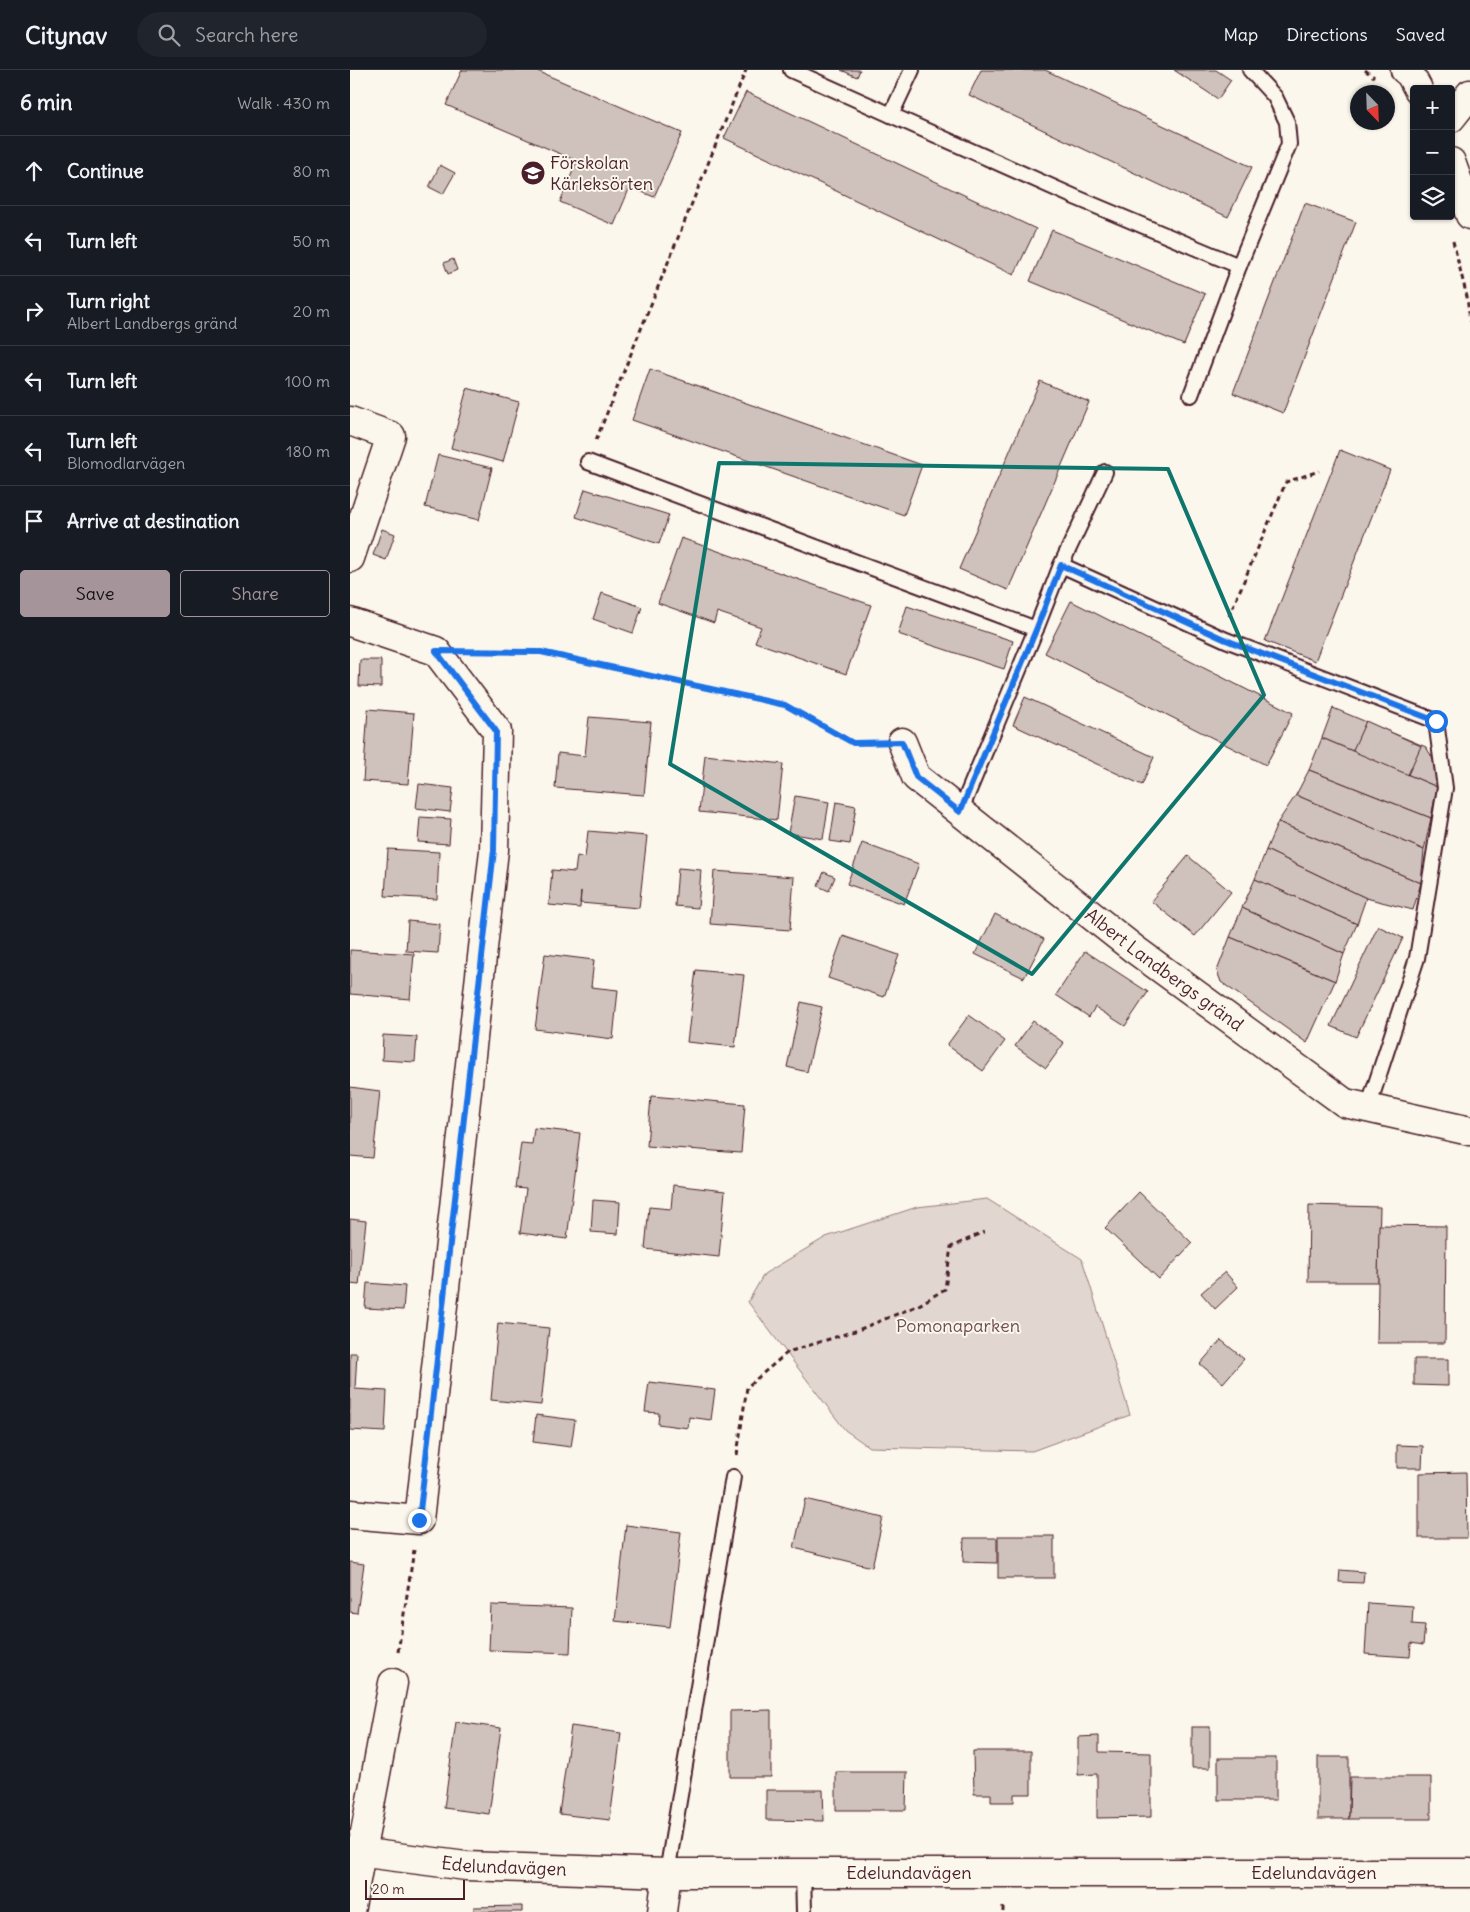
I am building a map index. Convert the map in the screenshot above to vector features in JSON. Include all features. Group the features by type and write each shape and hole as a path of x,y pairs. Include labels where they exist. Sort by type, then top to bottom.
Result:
{"street":[{"path":"1405,70 1410,74 1416,85"},
{"path":"1455,113 1470,94"},
{"path":"1455,173 1470,215"},
{"path":"350,421 391,436 350,558"},
{"path":"350,621 436,651 496,731 494,850 419,1520 350,1514"},
{"name":"Albert Landbergs gränd","path":"902,742 916,777 1134,949 1337,1097 1345,1102 1368,1108 1470,1131"},
{"path":"350,1912 356,1851 393,1683"},
{"name":"Edelundavägen","path":"356,1851 466,1866 667,1873 1470,1873"},
{"path":"662,1912 667,1873"}],"lane":[{"path":"791,70 1077,198 1239,266"},
{"path":"891,115 912,70"},
{"path":"1191,395 1239,266 1289,144 1287,122 1275,97 1250,70"},
{"path":"588,462 1036,630"},
{"path":"960,812 1061,565 1105,472"},
{"path":"1061,565 1220,637 1436,721 1445,788 1417,958 1368,1108"},
{"path":"667,1873 733,1478"},
{"path":"803,1872 804,1912"}],"path":[{"path":"588,462 746,70"},
{"path":"1451,234 1467,298 1470,321"},
{"path":"1220,637 1286,482 1319,471"},
{"path":"436,651 541,652 785,705 853,743 902,742"},
{"path":"733,1478 747,1387 788,1352 858,1330 919,1305 945,1289 951,1248 984,1232"},
{"path":"393,1683 419,1520"}],"highlighted area":[{"path":"719,463 1168,469 1264,695 1032,974 670,764"}],"green space":[{"name":"Pomonaparken","path":"987,1199 1082,1259 1130,1415 1032,1451 869,1447 845,1430 748,1302 764,1274 826,1237 917,1207"}],"building":[{"path":"462,70 535,70 682,133 654,197 630,187 614,225 560,202 577,161 446,105"},
{"path":"841,70 860,70 857,77"},
{"path":"981,70 1045,70 1252,167 1228,217 969,95"},
{"path":"1174,70 1216,70 1231,80 1218,99"},
{"path":"746,92 1036,229 1014,275 724,138"},
{"path":"440,165 455,173 443,194 429,187"},
{"path":"1305,203 1356,222 1283,413 1233,393"},
{"path":"1052,230 1205,294 1184,345 1030,281"},
{"path":"453,259 457,270 448,274 444,263"},
{"path":"650,369 922,465 904,515 632,420"},
{"path":"1040,381 1089,402 1008,590 959,569"},
{"path":"467,388 519,402 503,462 451,448"},
{"path":"1340,450 1390,470 1315,661 1265,641"},
{"path":"438,455 492,468 479,520 425,507"},
{"path":"585,489 669,515 659,544 576,517"},
{"path":"382,529 395,534 386,560 373,555"},
{"path":"681,538 871,605 846,674 755,642 761,627 717,612 714,623 658,603"},
{"path":"602,593 642,607 633,633 593,619"},
{"path":"1071,601 1293,713 1266,765 1045,653"},
{"path":"907,606 1013,641 1004,669 898,634"},
{"path":"360,660 381,660 381,687 359,686"},
{"path":"1025,697 1154,757 1142,785 1013,725"},
{"path":"1333,708 1426,747 1435,762 1437,787 1322,738"},
{"path":"368,709 414,713 408,784 363,781"},
{"path":"589,717 651,722 644,795 555,788 558,753 585,756"},
{"path":"1366,721 1421,746 1306,1000 1251,975"},
{"path":"1322,738 1437,787 1431,818 1309,770"},
{"path":"705,755 783,764 777,820 699,812"},
{"path":"1309,770 1431,818 1424,850 1296,795"},
{"path":"419,784 453,788 450,812 416,808"},
{"path":"1296,795 1424,850 1421,883 1278,822"},
{"path":"795,796 829,802 823,839 788,833"},
{"path":"836,802 856,806 850,844 830,841"},
{"path":"420,817 451,819 449,844 418,842"},
{"path":"1278,822 1421,883 1413,910 1366,898 1266,850"},
{"path":"588,831 647,836 639,908 580,903 580,908 549,905 552,870 575,872 577,856 585,858"},
{"path":"862,843 919,864 904,904 847,884"},
{"path":"388,849 439,852 437,899 385,896"},
{"path":"1266,850 1366,898 1357,924 1255,879"},
{"path":"1188,856 1231,892 1195,936 1151,901"},
{"path":"678,868 701,870 698,908 675,906"},
{"path":"714,871 794,877 790,930 710,924"},
{"path":"824,872 835,877 829,891 818,886"},
{"path":"1255,879 1357,924 1344,954 1242,908"},
{"path":"1242,908 1344,954 1335,981 1230,937"},
{"path":"995,914 1044,939 1024,978 975,954"},
{"path":"408,921 440,924 438,953 406,951"},
{"path":"1378,926 1403,938 1356,1037 1331,1026"},
{"path":"843,936 899,955 884,997 828,978"},
{"path":"1230,937 1335,981 1307,1043 1221,982 1217,971"},
{"path":"350,950 414,954 410,999 350,994"},
{"path":"1085,951 1148,992 1125,1026 1095,1007 1089,1017 1056,995"},
{"path":"545,954 594,960 591,987 618,990 613,1039 535,1029"},
{"path":"696,970 744,975 735,1047 687,1042"},
{"path":"801,1002 822,1007 807,1072 787,1067"},
{"path":"969,1015 1005,1041 983,1071 947,1045"},
{"path":"1033,1021 1064,1043 1046,1068 1015,1046"},
{"path":"383,1035 417,1037 415,1062 382,1060"},
{"path":"350,1087 380,1091 373,1158 350,1156"},
{"path":"651,1096 745,1104 741,1153 647,1146"},
{"path":"534,1128 580,1133 567,1239 520,1233 526,1189 515,1188 521,1143 532,1144"},
{"path":"673,1185 725,1191 719,1257 645,1249 649,1207 671,1209"},
{"path":"1139,1192 1192,1243 1159,1279 1105,1228"},
{"path":"593,1200 620,1202 618,1234 591,1232"},
{"path":"1309,1205 1380,1207 1378,1282 1308,1282"},
{"path":"350,1219 366,1221 359,1285 350,1284"},
{"path":"1379,1225 1446,1226 1445,1343 1377,1343"},
{"path":"1225,1272 1238,1287 1215,1309 1201,1293"},
{"path":"367,1283 405,1286 403,1310 365,1308"},
{"path":"498,1323 549,1328 541,1405 491,1400"},
{"path":"1221,1340 1244,1359 1223,1383 1200,1364"},
{"path":"350,1353 357,1353 355,1389 387,1391 385,1432 350,1430"},
{"path":"1414,1359 1448,1359 1448,1386 1414,1385"},
{"path":"649,1382 715,1390 711,1420 689,1417 688,1428 658,1424 659,1413 645,1412"},
{"path":"536,1415 575,1420 571,1447 533,1442"},
{"path":"1397,1445 1423,1446 1422,1468 1397,1468"},
{"path":"1466,1472 1467,1538 1419,1538 1419,1473"},
{"path":"805,1499 883,1518 872,1567 794,1548"},
{"path":"626,1525 681,1532 670,1627 615,1621"},
{"path":"998,1536 1054,1536 1054,1578 998,1578"},
{"path":"964,1538 997,1538 997,1563 963,1562"},
{"path":"350,1562 364,1564 357,1613 350,1612"},
{"path":"1340,1570 1364,1572 1363,1583 1339,1582"},
{"path":"1368,1603 1413,1606 1412,1624 1425,1625 1423,1645 1411,1643 1410,1657 1365,1654"},
{"path":"491,1605 572,1608 570,1653 489,1650"},
{"path":"771,1710 771,1777 730,1777 730,1711"},
{"path":"456,1722 501,1728 489,1814 444,1808"},
{"path":"571,1726 621,1733 610,1820 559,1814"},
{"path":"1192,1727 1210,1727 1210,1768 1192,1768"},
{"path":"1099,1736 1099,1752 1151,1753 1151,1817 1097,1818 1097,1774 1078,1775 1078,1737"},
{"path":"973,1751 1031,1751 1031,1794 1014,1794 1014,1802 991,1802 991,1794 974,1794"},
{"path":"1318,1757 1349,1757 1349,1819 1318,1819"},
{"path":"1218,1758 1276,1758 1276,1800 1218,1800"},
{"path":"836,1772 907,1772 906,1810 836,1810"},
{"path":"1350,1777 1431,1777 1431,1819 1349,1819"},
{"path":"766,1790 823,1790 824,1821 766,1820"},
{"path":"522,1906 522,1912 474,1912 474,1907"}],"place":[{"name":"Förskolan Kärleksörten","path":"533,173"}],"route":[{"path":"419,1520 494,850 496,731 436,651 541,652 785,705 853,743 902,742 916,777 960,812 1061,565 1226,640 1436,721"}]}
